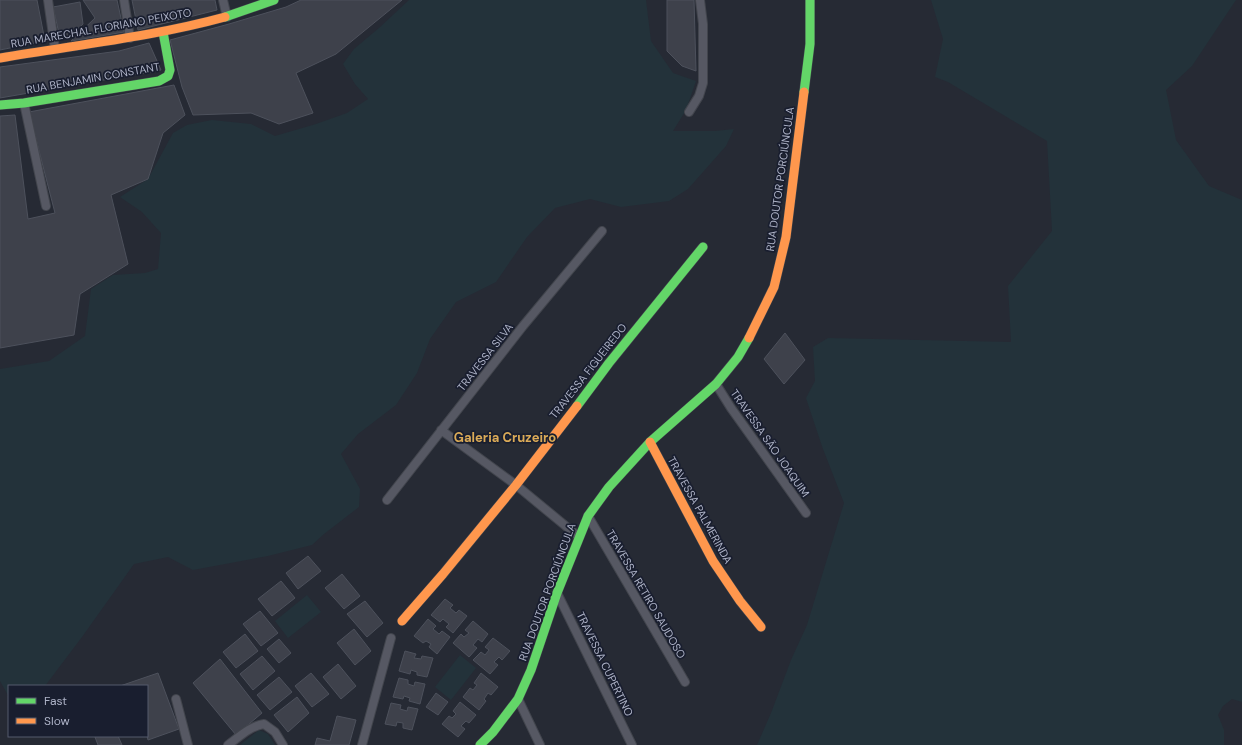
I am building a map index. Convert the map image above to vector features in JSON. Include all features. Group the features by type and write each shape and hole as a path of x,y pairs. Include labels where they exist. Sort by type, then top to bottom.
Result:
{"main road":[{"name":"RUA MARECHAL FLORIANO PEIXOTO","path":"0,58 163,32 227,17 261,6 274,0"},
{"name":"RUA DOUTOR PORCIÚNCULA","path":"480,745 493,732 518,698 531,670 557,593 588,516 609,487 650,442 716,384 738,357 754,329 774,287 786,237 806,86 810,44 810,0"},
{"name":"RUA BENJAMIN CONSTANT","path":"0,105 24,103 159,81 166,78 170,73 170,67 163,32"},
{"name":"TRAVESSA FIGUEIREDO","path":"402,620 443,574 516,485 609,362 703,247"},
{"name":"TRAVESSA PALMERINDA","path":"650,442 713,561 740,601 761,627"}],"street":[{"path":"48,0 55,49"},
{"path":"124,0 130,38"},
{"path":"224,0 227,17"},
{"path":"689,112 699,96 703,83 703,24 700,0"},
{"path":"24,103 46,206"},
{"name":"TRAVESSA SILVA","path":"387,500 523,326 602,231"},
{"name":"TRAVESSA SÃO JOAQUIM","path":"716,384 731,408 806,513"},
{"path":"441,430 516,485 579,537"},
{"name":"TRAVESSA RETIRO SAUDOSO","path":"588,516 685,682"},
{"name":"TRAVESSA CUPERTINO","path":"557,593 632,745"},
{"path":"362,745 391,638"},
{"path":"518,698 540,745"},
{"path":"176,699 188,745"},
{"path":"228,745 252,727 264,724 275,732 283,745"}],"shaded area":[{"path":"409,0 646,0 651,41 673,73 696,81 686,110 673,131 715,131 734,129 726,146 688,189 669,201 621,207 590,199 555,208 527,237 496,282 456,302 430,339 417,373 396,405 358,434 341,454 360,489 359,507 312,545 268,556 193,570 168,557 134,564 46,685 8,685 8,695 0,681 0,369 49,361 85,336 91,289 113,275 145,273 158,269 161,233 142,212 120,197 148,179 173,133 187,125 212,120 251,124 275,136 347,113 368,99 355,84 343,64 354,49"},
{"path":"931,0 1236,0 1192,66 1166,90 1176,140 1209,186 1242,200 1242,702 1232,699 1223,706 1218,715 1224,730 1224,745 757,745 791,660 807,625 844,503 823,449 806,398 815,381 813,347 828,338 1011,342 1008,286 1052,231 1047,141 948,82 935,77 943,39"},
{"path":"307,595 321,612 288,638 275,621"},
{"path":"460,655 476,668 451,700 435,687"},
{"path":"259,730 268,734 275,745 240,745"}],"building":[{"path":"0,0 37,0 45,41 0,50"},
{"path":"83,0 117,0 124,32 71,41 95,18"},
{"path":"132,0 215,0 217,10 138,30"},
{"path":"301,0 402,0 336,54 296,73 313,113 279,124 251,113 193,115 182,87 170,40 286,7"},
{"path":"667,0 694,0 696,71 682,66 667,51"},
{"path":"80,2 83,24 70,36 60,38 53,7"},
{"path":"149,43 161,70 0,98 0,67 119,51"},
{"path":"174,85 185,115 163,133 148,179 111,195 128,264 80,294 74,335 0,348 0,116 15,115 28,219 55,213 29,112"},
{"path":"785,333 805,360 784,384 764,359"},
{"path":"308,556 321,571 298,589 286,573"},
{"path":"342,574 360,596 344,609 325,588"},
{"path":"281,581 295,598 272,616 258,599"},
{"path":"445,599 453,605 450,608 456,613 459,610 467,616 453,633 446,627 449,624 443,619 440,622 431,615"},
{"path":"365,601 383,623 367,637 347,614"},
{"path":"260,611 278,633 261,646 243,624"},
{"path":"428,619 436,626 433,629 439,634 442,631 450,637 437,654 429,647 431,644 426,641 423,643 414,636"},
{"path":"473,621 488,634 482,642 478,639 473,645 477,648 469,657 453,643 461,634 464,637 469,633 465,630"},
{"path":"354,629 371,651 355,665 337,643"},
{"path":"245,634 258,651 236,668 223,652"},
{"path":"493,638 510,651 502,660 499,657 494,662 498,665 490,674 473,660 481,652 485,655 489,650 485,647"},
{"path":"279,639 291,653 279,663 267,649"},
{"path":"405,651 416,654 414,658 421,659 422,656 433,658 427,677 417,675 417,672 411,670 410,674 399,671"},
{"path":"262,656 275,671 253,690 240,674"},
{"path":"220,659 262,713 236,735 193,683"},
{"path":"338,664 356,686 341,699 323,677"},
{"path":"158,673 179,729 148,740 148,685 123,685"},
{"path":"311,673 329,694 312,707 295,686"},
{"path":"481,673 498,687 491,695 488,693 484,699 486,701 479,710 463,697 470,688 473,690 477,685 474,683"},
{"path":"279,677 292,692 270,710 257,695"},
{"path":"399,678 408,680 408,684 414,686 415,682 425,684 420,704 409,701 410,698 404,696 403,699 393,697"},
{"path":"436,693 448,702 438,715 426,707"},
{"path":"297,697 309,713 288,732 274,715"},
{"path":"460,702 476,715 469,723 466,721 461,726 465,729 458,737 442,724 449,716 452,718 456,714 453,711"},
{"path":"391,703 401,705 400,709 407,711 408,707 418,709 412,730 403,728 403,723 397,722 396,726 385,724"},
{"path":"337,716 356,720 349,745 315,745 317,738 330,741"},
{"path":"95,737 118,737 122,745 98,745"}],"traffic: fast":[{"path":"225,17 274,0"},
{"path":"804,92 810,44 810,0"},
{"path":"0,105 24,103 159,81 168,76 170,70 163,32"},
{"path":"577,406 609,363 703,247"},
{"path":"480,745 493,732 518,699 531,670 557,593 588,516 609,487 650,442 716,384 738,357 749,338"}],"traffic: slow":[{"path":"0,58 170,30 225,17"},
{"path":"749,338 774,287 786,237 804,92"},
{"path":"402,621 443,574 516,485 577,406"},
{"path":"650,442 713,561 740,601 761,627"}],"district":[{"name":"Galeria Cruzeiro","path":"505,437"}]}
